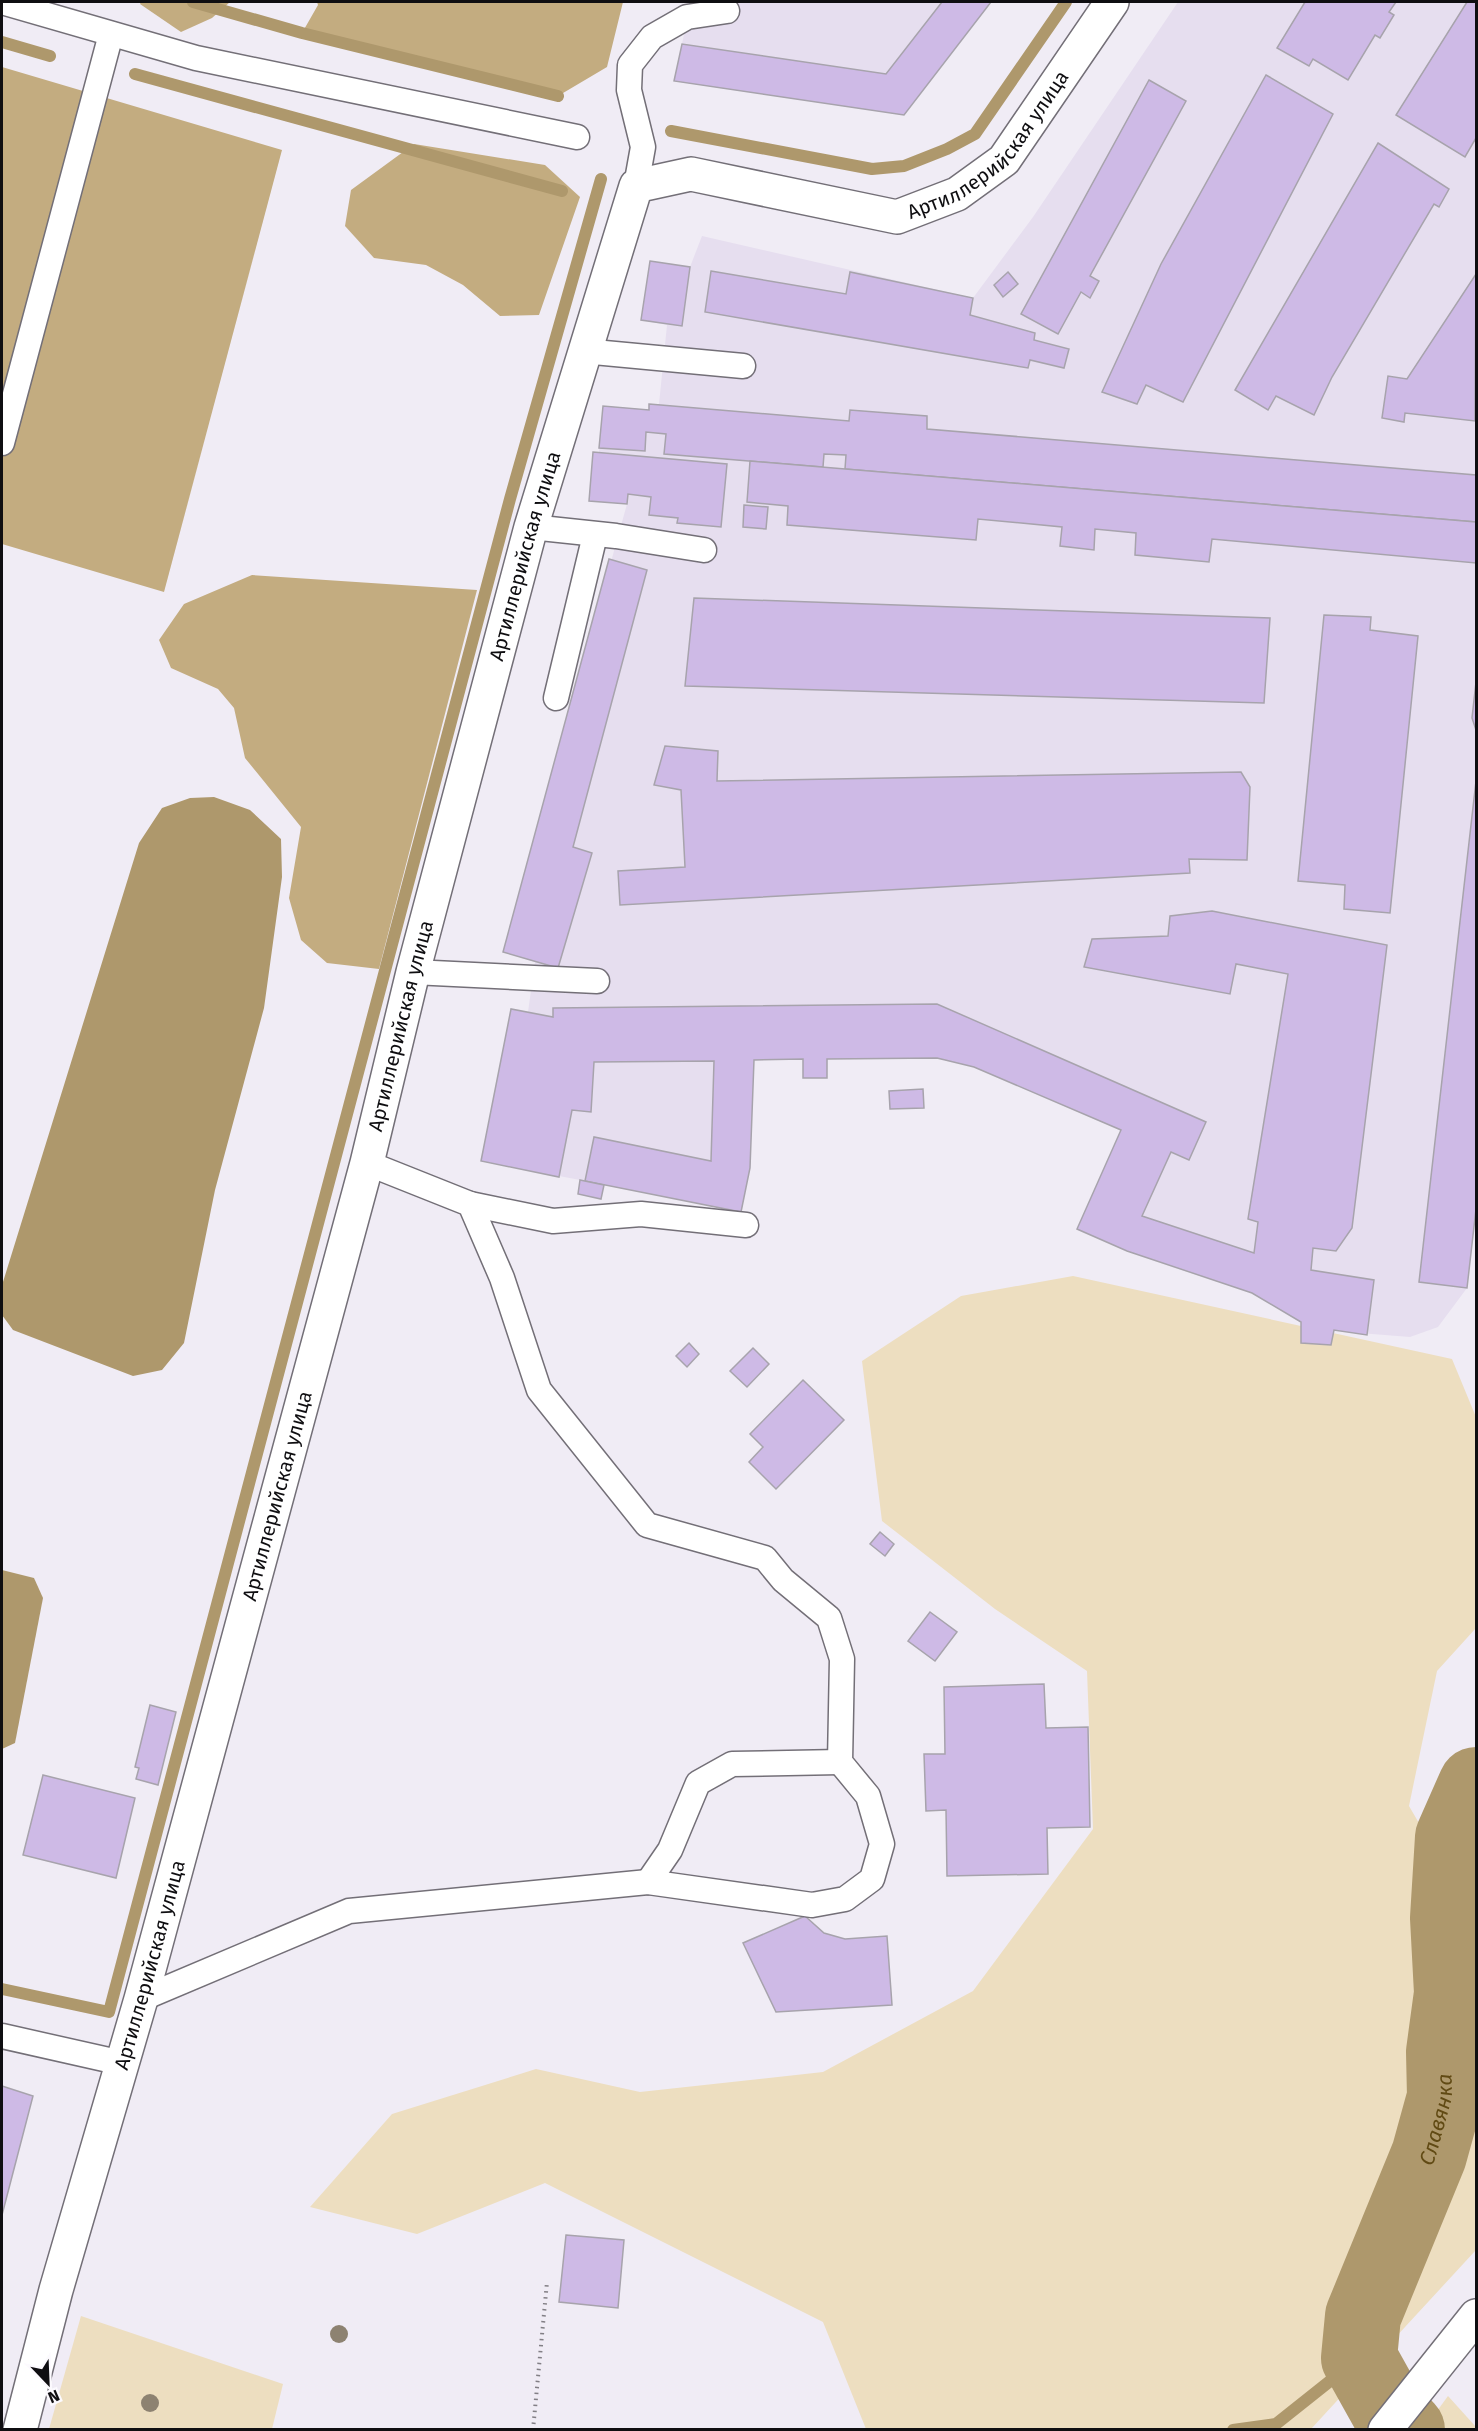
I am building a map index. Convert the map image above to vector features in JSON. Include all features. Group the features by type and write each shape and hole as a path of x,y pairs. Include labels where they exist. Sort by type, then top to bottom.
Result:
{"street":[{"name":"Артиллерийская улица","path":"20,2430 56,2290 141,1999 367,1163 413,972 531,527 583,351 636,186 691,174 897,217 937,202 957,194 1004,160 1112,2"},
{"path":"1385,2430 1476,2316"}],"lane":[{"path":"2,2 196,58 577,137"},
{"path":"636,186 643,147 629,90 630,65 652,37 687,17 727,11"},
{"path":"2,443 111,34"},
{"path":"583,351 743,366"},
{"path":"531,527 704,550"},
{"path":"556,698 595,535"},
{"path":"413,972 597,981"},
{"path":"367,1163 470,1204 554,1221 641,1214 746,1225"},
{"path":"141,1999 349,1911 648,1882 812,1905 845,1899 872,1879 882,1844 868,1796 840,1762 842,1659 829,1618 783,1580 765,1558 646,1525 539,1390 502,1278 470,1204"},
{"path":"648,1882 670,1850 698,1783 732,1764 840,1762"},
{"path":"2,2036 122,2063"}],"path":[{"path":"533,2430 547,2282"}],"shaded area":[{"path":"141,2 230,2 212,18 181,32 140,4"},
{"path":"317,2 623,2 607,67 558,96 302,33 318,5"},
{"path":"691,2 991,2 904,115 674,81"},
{"path":"1178,2 1476,2 1476,1209 1467,1288 1438,1327 1410,1337 1334,1331 1301,1343 1301,1322 1252,1293 1127,1251 1077,1229 1121,1130 974,1067 937,1058 828,1059 827,1078 803,1078 803,1059 754,1060 750,1168 741,1212 604,1185 601,1199 578,1194 580,1180 481,1161 511,1009 528,1012 535,962 503,952 627,504 589,501 593,452 599,452 603,406 648,410 649,404 659,404 667,325 641,320 650,261 690,267 702,236 973,298 1033,217"},
{"path":"2,67 282,150 164,592 2,544"},
{"path":"414,144 545,165 580,197 539,315 500,316 463,285 426,265 374,258 345,226 351,190"},
{"path":"252,575 477,590 379,969 327,963 301,940 289,898 301,827 245,758 234,708 218,689 171,668 159,640 184,604"},
{"path":"214,797 250,810 281,839 282,877 264,1008 215,1190 184,1343 162,1370 133,1376 13,1330 2,1315 3,1282 139,843 162,808 190,798"},
{"path":"1073,1276 1452,1359 1476,1417 1476,1628 1437,1671 1409,1806 1476,1921 1476,2250 1311,2429 866,2429 823,2322 545,2183 417,2234 310,2207 392,2114 536,2069 640,2092 823,2072 973,1991 1093,1829 1087,1671 995,1609 882,1521 862,1361 961,1296"},
{"path":"2,1570 34,1578 43,1598 15,1743 2,1749"},
{"path":"81,2316 283,2384 272,2429 49,2429"},
{"path":"1448,2396 1476,2427 1476,2429 1424,2429"}],"building":[{"path":"942,2 991,2 904,115 674,81 682,44 886,74"},
{"path":"1305,2 1396,2 1389,12 1394,15 1380,38 1375,35 1348,80 1313,59 1309,66 1277,48"},
{"path":"1467,2 1476,2 1476,138 1465,157 1396,115"},
{"path":"1266,75 1333,114 1183,402 1146,385 1137,404 1102,392 1161,264"},
{"path":"1149,80 1186,101 1090,276 1099,281 1090,298 1081,292 1058,334 1021,314"},
{"path":"1378,143 1449,189 1439,207 1434,204 1332,377 1314,415 1276,396 1268,410 1235,390"},
{"path":"650,261 690,267 682,326 641,320"},
{"path":"711,271 846,294 850,272 973,298 970,315 1035,333 1034,340 1069,349 1064,368 1030,360 1028,368 705,312"},
{"path":"1008,272 1018,284 1003,297 994,285"},
{"path":"1476,274 1475,421 1405,413 1404,422 1382,418 1388,376 1407,379"},
{"path":"649,404 849,421 850,410 927,416 927,429 1476,475 1476,522 845,469 846,455 824,454 823,467 664,454 666,434 646,432 645,451 599,448 603,406 649,410"},
{"path":"593,452 727,464 721,527 677,523 678,518 649,515 651,497 628,494 627,504 589,501"},
{"path":"750,461 1476,522 1476,563 1212,539 1209,562 1135,555 1136,533 1095,529 1094,550 1060,546 1062,527 978,519 976,540 787,525 788,506 747,502"},
{"path":"744,505 768,507 766,529 743,527"},
{"path":"609,559 647,570 573,847 592,853 558,968 503,952"},
{"path":"694,598 1270,618 1264,703 685,686"},
{"path":"1324,615 1371,617 1370,630 1418,636 1390,913 1344,909 1345,885 1298,881"},
{"path":"1476,682 1476,730 1472,718"},
{"path":"665,746 718,751 717,781 1241,772 1250,787 1247,860 1189,859 1190,873 620,905 618,871 685,867 681,790 654,785"},
{"path":"1476,781 1476,1209 1467,1288 1419,1282"},
{"path":"1212,911 1387,945 1352,1228 1336,1251 1313,1248 1311,1270 1374,1280 1367,1335 1334,1330 1331,1345 1301,1343 1301,1322 1252,1293 1127,1251 1077,1229 1121,1130 974,1067 937,1058 827,1059 827,1078 803,1078 803,1059 754,1060 750,1168 741,1212 585,1181 594,1137 711,1161 714,1061 594,1062 591,1112 572,1110 559,1177 481,1161 511,1009 553,1017 553,1008 937,1004 1206,1122 1189,1160 1171,1152 1142,1216 1254,1253 1258,1222 1248,1219 1288,974 1236,964 1230,994 1084,967 1092,939 1168,936 1170,916"},
{"path":"923,1089 924,1108 890,1109 889,1091"},
{"path":"580,1180 604,1185 601,1199 578,1194"},
{"path":"689,1343 699,1354 687,1367 676,1356"},
{"path":"753,1348 769,1364 747,1387 730,1371"},
{"path":"803,1380 844,1420 776,1489 749,1462 763,1447 750,1434"},
{"path":"880,1532 894,1544 885,1556 870,1544"},
{"path":"930,1612 957,1632 935,1661 908,1641"},
{"path":"1044,1684 1046,1728 1088,1727 1090,1827 1047,1828 1048,1874 947,1876 946,1810 926,1811 924,1754 945,1754 944,1687"},
{"path":"150,1705 176,1712 158,1785 136,1779 139,1768 135,1767"},
{"path":"43,1775 135,1798 116,1878 23,1855"},
{"path":"805,1916 824,1933 845,1939 887,1936 892,2005 776,2012 743,1943"},
{"path":"2,2086 33,2096 2,2215"},
{"path":"566,2235 624,2240 618,2308 559,2302"}],"waterway":[{"path":"193,2 302,33 558,96"},
{"path":"671,131 872,169 904,166 947,149 975,134 1066,2"},
{"path":"2,42 50,56"},
{"path":"135,74 562,191"},
{"path":"2,1989 109,2012 510,499 601,179"},
{"name":"Славянка","path":"1407,2430 1388,2410 1359,2358 1363,2316 1429,2155 1445,2097 1444,2052 1452,1993 1448,1918 1453,1837 1476,1785"},
{"path":"1233,2430 1276,2424 1359,2358"}]}
